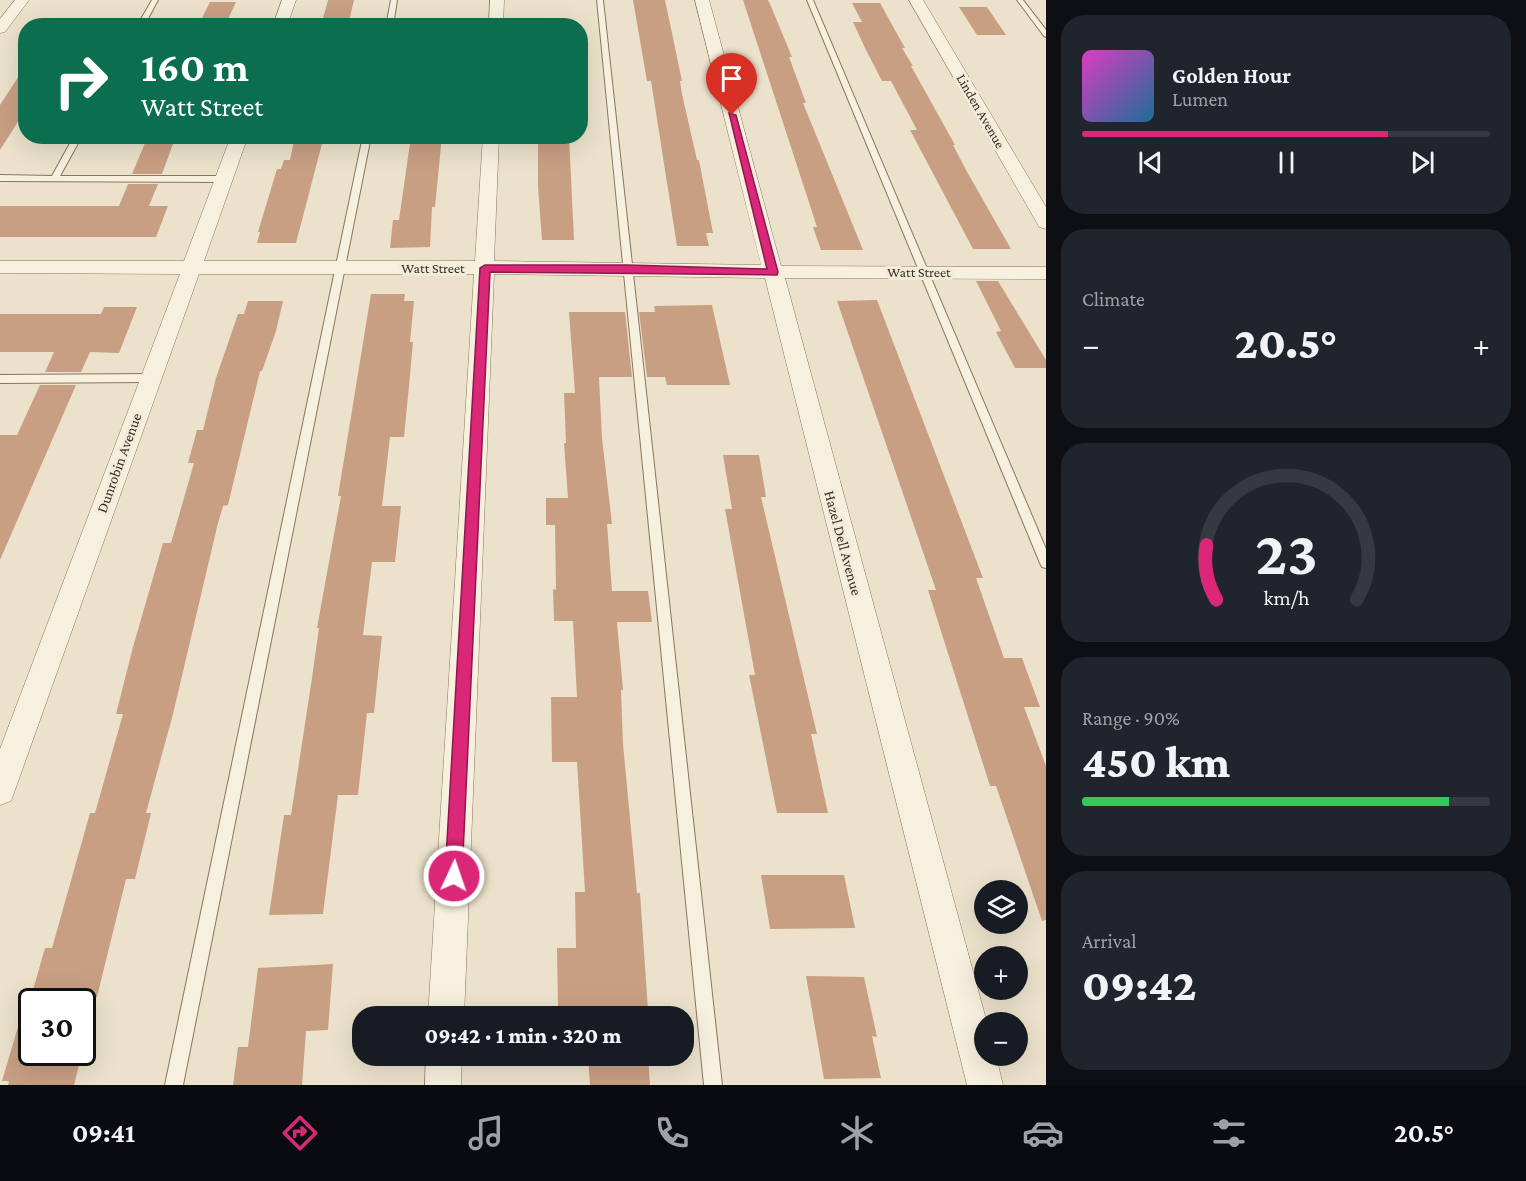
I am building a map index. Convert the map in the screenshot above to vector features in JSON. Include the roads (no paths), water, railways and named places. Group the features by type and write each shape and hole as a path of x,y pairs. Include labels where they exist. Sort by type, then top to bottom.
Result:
{"street":[{"path":"0,28 22,0"},
{"path":"283,18 289,0"},
{"path":"496,18 497,0"},
{"name":"Hazel Dell Avenue","path":"702,0 985,1085"},
{"name":"Linden Avenue","path":"916,0 1046,223"},
{"name":"Dunrobin Avenue","path":"0,790 237,144"},
{"path":"447,1006 490,144"},
{"name":"Watt Street","path":"0,267 628,268 773,272 1046,273"},
{"path":"443,1085 444,1066"}],"lane":[{"path":"145,18 155,0"},
{"path":"391,18 394,0"},
{"path":"600,0 713,1085"},
{"path":"810,0 1046,563"},
{"path":"1020,0 1046,35"},
{"path":"54,179 74,144"},
{"path":"174,1085 365,144"},
{"path":"0,178 224,179"},
{"path":"0,379 150,378"}]}
